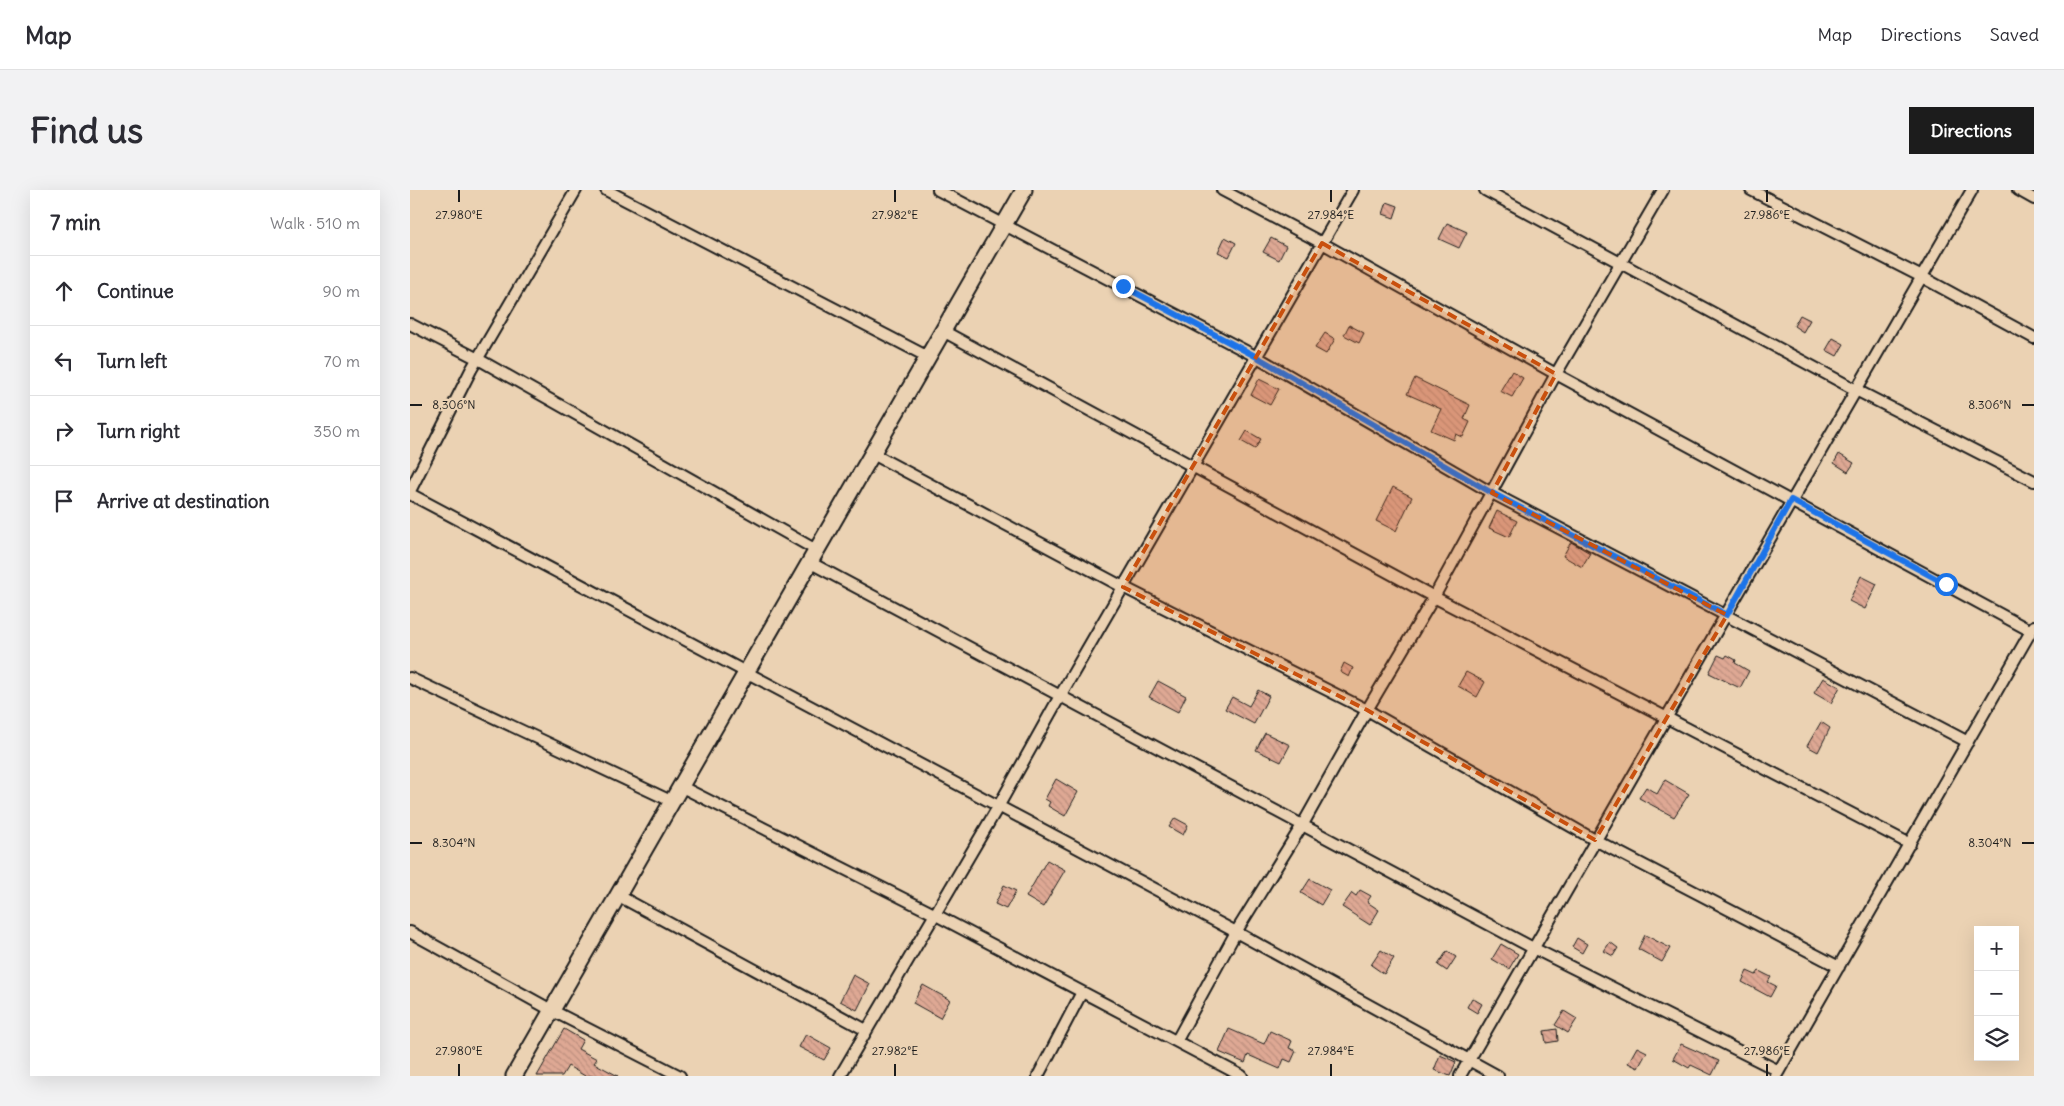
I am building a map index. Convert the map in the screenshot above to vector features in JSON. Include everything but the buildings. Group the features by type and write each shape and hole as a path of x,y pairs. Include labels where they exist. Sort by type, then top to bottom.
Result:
{"street":[{"path":"576,190 478,359 410,493 1236,932 1498,1076"},
{"path":"606,190 928,357"},
{"path":"938,190 1257,357 1492,493 1968,742"},
{"path":"514,1076 748,673 1024,190"},
{"path":"410,324 478,359 814,557 1060,696 1534,948 1777,1074 2033,628 1556,374 1322,243 1222,190"},
{"path":"840,1076 998,807 1060,696 1353,190"},
{"path":"1486,190 1858,391 2034,481"},
{"path":"1177,1040 1236,932 1303,824 1367,710 1434,597 1556,374 1663,190"},
{"path":"1751,190 1922,277 2034,338"},
{"path":"1460,1076 1666,716 1727,615 1791,500 1858,391 1972,190"},
{"path":"2018,190 2034,199"},
{"path":"943,331 1434,597 1910,844"},
{"path":"873,454 1123,587 1367,710 1595,840 1839,967"},
{"path":"410,678 673,802"},
{"path":"682,787 934,914 1177,1040 1236,1075"},
{"path":"619,896 866,1030"},
{"path":"410,932 553,1011 680,1076"},
{"path":"1038,1076 1082,992"}],"highlighted area":[{"path":"1322,243 1556,374 1492,493 1727,615 1595,840 1367,710 1123,587"}],"route":[{"path":"1123,286 1257,357 1492,493 1727,615 1791,500 1946,584"}]}
